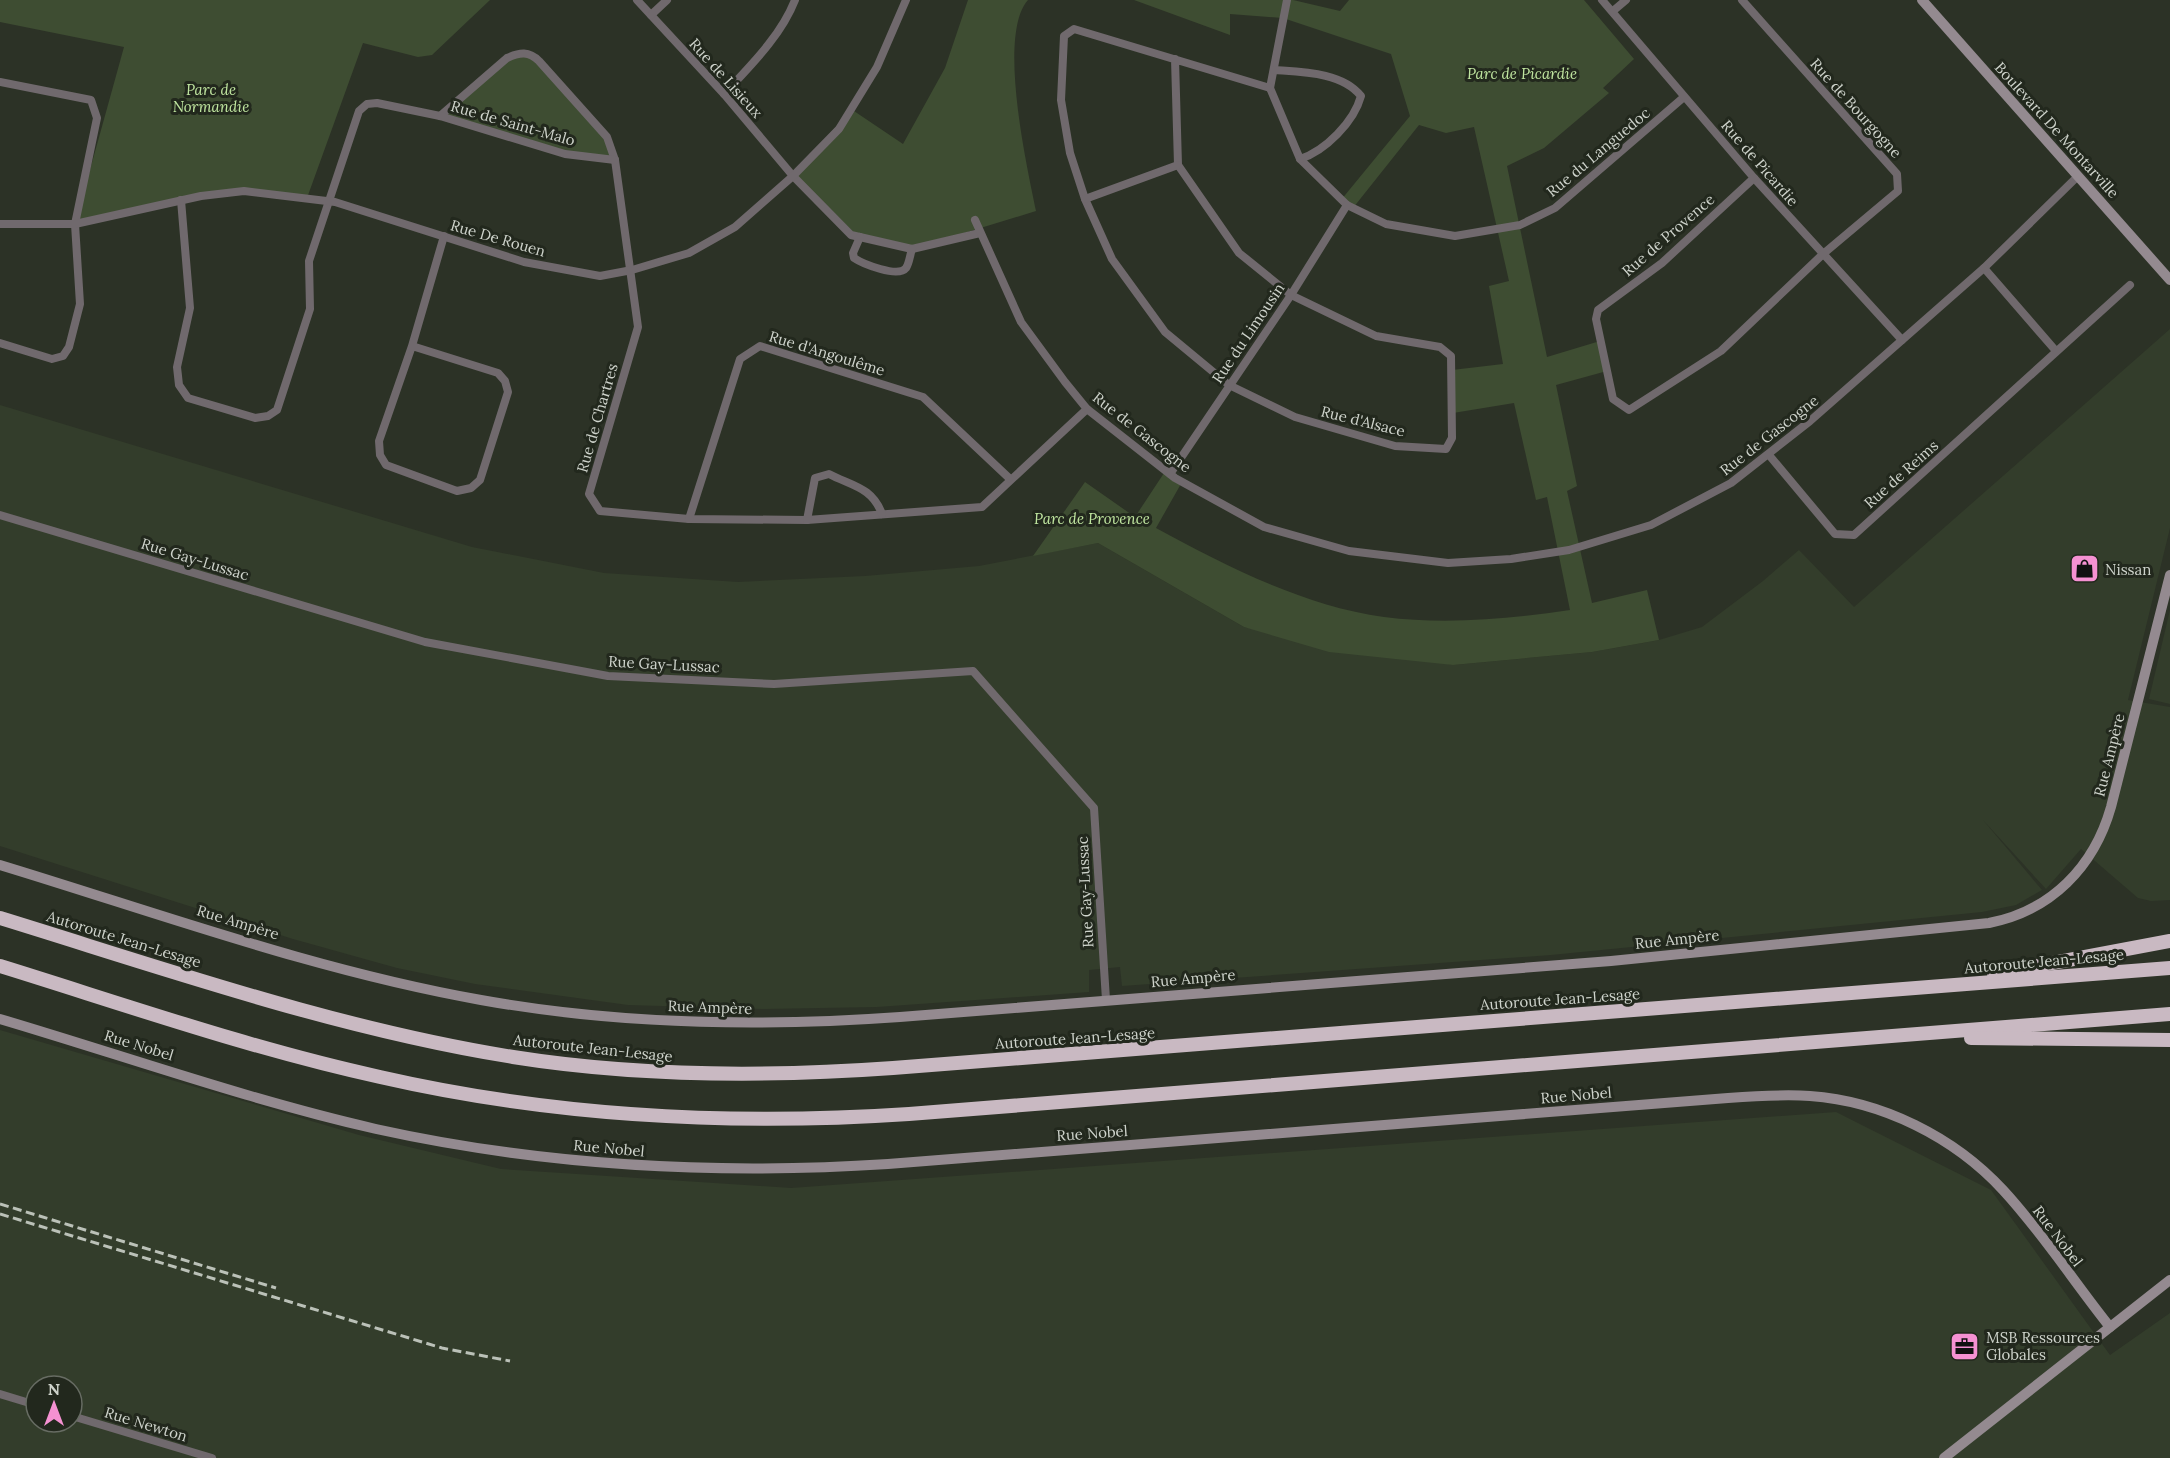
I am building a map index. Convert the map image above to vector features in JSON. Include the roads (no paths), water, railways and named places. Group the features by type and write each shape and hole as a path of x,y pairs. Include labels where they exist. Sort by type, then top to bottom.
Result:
{"highway":[{"name":"Autoroute Jean-Lesage","path":"0,918 300,1009 417,1040 539,1061 690,1074 790,1074 867,1070 2170,968"},
{"path":"1910,989 2170,941"},
{"path":"0,966 265,1047 381,1078 512,1102 614,1114 691,1119 776,1120 881,1116 2170,1014"},
{"path":"1893,1036 2170,1040"}],"street":[{"name":"Rue de Lisieux","path":"637,0 724,94 794,176 851,235 860,237"},
{"path":"651,15 667,0"},
{"path":"724,94 754,62 790,12 795,0"},
{"name":"Rue De Rouen","path":"0,224 75,224 180,200 244,191 330,201 524,262 600,276 632,270 689,253 735,227 794,176 839,129 877,67 906,0"},
{"path":"1229,385 1165,332 1112,259 1085,199 1070,153 1061,100 1064,36 1074,29 1270,88 1287,0"},
{"name":"Rue de Picardie","path":"1602,0 1754,178 1902,340"},
{"path":"1612,11 1626,0"},
{"name":"Rue de Bourgogne","path":"1742,0 1897,174 1898,191 1823,254"},
{"name":"Boulevard De Montarville","path":"1922,0 2170,280"},
{"name":"Rue de Saint-Malo","path":"330,201 359,111 367,104 377,103 440,116 565,154 615,160 607,137 533,55 519,53 507,58 440,116"},
{"path":"1175,59 1178,165 1239,254 1291,295"},
{"path":"1274,70 1307,72 1339,80 1356,89 1361,96 1357,111 1332,137 1315,154 1300,159"},
{"path":"0,82 91,100 98,118 75,224 80,304 69,347 63,356 52,359 0,343"},
{"name":"Rue du Languedoc","path":"1270,88 1300,159 1347,206 1386,224 1455,236 1520,225 1555,208 1684,97"},
{"name":"Rue de Chartres","path":"615,160 632,270 638,327 589,494 600,511 689,519 807,520 982,507 1009,478 1087,409"},
{"path":"1085,199 1178,165"},
{"name":"Rue de Gascogne","path":"975,220 1021,322 1087,409 1170,474 1264,527 1349,551 1448,563 1511,559 1569,550 1651,525 1731,483 1769,455 1984,268 2078,176"},
{"name":"Rue de Provence","path":"1754,178 1662,263 1598,310 1596,319 1613,399 1629,410 1721,351 1823,254"},
{"path":"180,200 190,308 177,367 179,385 188,398 255,418 268,416 277,410 310,309 309,261 330,201"},
{"name":"Rue du Limousin","path":"1170,474 1291,295 1347,206"},
{"path":"912,249 906,268 900,272 864,264 854,258 853,252 860,237 912,249 980,233"},
{"path":"412,346 498,373 505,381 508,392 480,480 471,488 458,491 386,465 380,455 379,441 412,346 444,236"},
{"path":"1984,268 2056,351"},
{"name":"Rue de Reims","path":"1769,455 1836,534 1854,535 2130,285"},
{"name":"Rue d'Alsace","path":"1229,385 1295,417 1395,446 1446,449 1452,438 1451,356 1440,347 1376,336 1291,295"},
{"name":"Rue d'Angoulême","path":"689,519 740,359 760,346 923,397 1009,478"},
{"path":"807,520 815,478 829,474 866,491 877,501 882,514"},
{"name":"Rue Gay-Lussac","path":"0,515 425,642 608,676 774,684 973,671 1094,808 1106,1000"},
{"name":"Rue Ampère","path":"0,865 349,970 451,994 558,1012 688,1022 792,1023 1106,1000 1622,960 1971,926 2016,916 2037,906 2061,890 2081,869 2098,843 2111,807 2170,575"},
{"name":"Rue Nobel","path":"1,1021 277,1103 384,1130 520,1154 673,1168 776,1169 888,1164 1718,1099 1792,1095 1826,1097 1857,1103 1904,1120 1942,1140 1980,1168 2014,1203 2110,1328"},
{"path":"1944,1458 2170,1281"},
{"path":"0,1394 24,1401"},
{"name":"Rue Newton","path":"84,1420 212,1458"}],"railway":[{"path":"0,1204 276,1288"},
{"path":"0,1214 442,1348 510,1361"}],"place":[{"name":"Nissan","path":"2084,569"},
{"name":"MSB Ressources Globales","path":"1965,1346"}],"park label":[{"name":"Parc de Picardie","path":"1522,73"},
{"name":"Parc de Normandie","path":"211,98"},
{"name":"Parc de Provence","path":"1092,518"}]}
